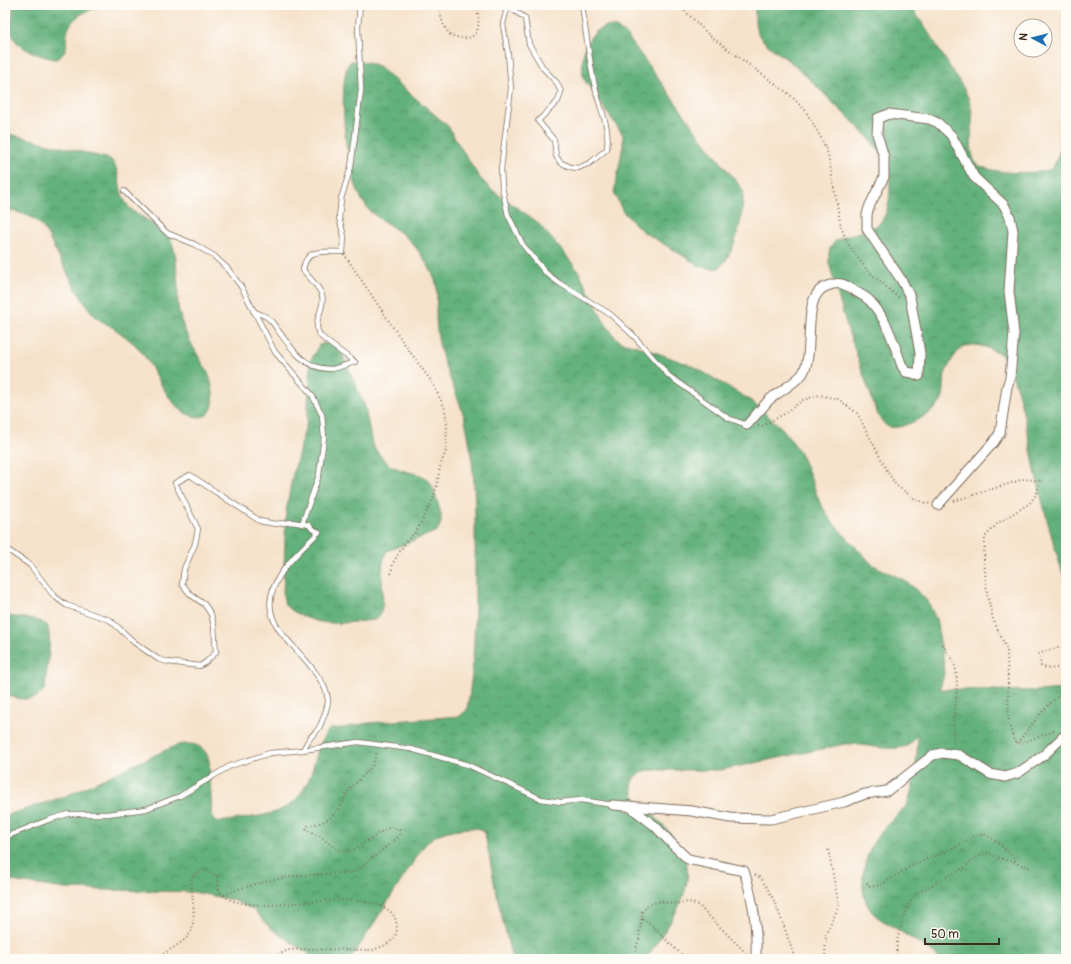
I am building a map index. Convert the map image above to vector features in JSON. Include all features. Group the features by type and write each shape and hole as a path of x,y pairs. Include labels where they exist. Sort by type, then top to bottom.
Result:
{"street":[{"path":"747,425 770,399 802,375 807,365 810,345 809,328 813,301 825,287 837,283 846,286 870,300 882,315 902,366 906,372 913,372 919,376 920,353 910,297 902,281 867,229 867,214 884,177 884,157 877,134 878,118 889,114 929,119 938,123 951,135 974,177 1004,205 1010,217 1013,231 1009,291 1014,333 1010,378 1007,387 1000,433 938,505"},
{"path":"613,805 692,811 730,818 771,819 844,802 865,794 887,790 933,755 942,753 959,755 990,774 1005,777 1018,773 1044,756 1064,731"},
{"path":"629,806 655,826 688,859 744,871 752,896 757,936 752,957"}],"lane":[{"path":"253,311 267,317 298,356 316,368 332,369 355,362 320,335 317,326 318,314 322,306 322,294 304,270 304,262 310,255 318,252 343,252 344,236 340,218 341,198 351,167 361,90 358,27 360,5"},
{"path":"582,5 588,55 595,88 609,136 607,149 590,163 578,168 570,167 560,162 556,156 554,140 538,121 558,101 561,92 557,83 543,68 529,44 525,18 509,7 503,24 508,54 511,88 501,169 502,187 508,214 523,245 546,273 559,283 610,314 633,335 669,376 728,418 747,425"},
{"path":"124,191 167,233 194,244 214,256 228,269 242,288 275,352 312,395 322,415 324,437 319,475 302,524"},
{"path":"5,548 30,565 54,596 66,605 110,620 158,660 200,666 216,652 214,626 211,614 204,604 191,595 182,584 184,569 195,544 198,529 175,483 190,475 260,521 275,524 292,522 309,525 312,529 319,532 287,565 273,587 270,608 280,630 302,654 325,685 328,700 326,712 318,729 309,739 303,750"},
{"path":"5,837 48,820 68,814 107,814 146,809 180,796 230,766 270,753 358,742 411,749 468,765 541,799 561,802 581,800 613,805"}],"path":[{"path":"437,5 444,26 450,35 468,38 475,34 479,25 477,5"},
{"path":"679,5 710,36 789,94 806,110 828,154 841,228 848,244 867,270 912,310"},
{"path":"343,252 433,384 445,409 447,425 446,451 440,466 433,500 416,532 406,541 392,563 391,575"},
{"path":"747,425 762,426 784,414 803,400 819,395 838,399 857,413 896,485 915,499 938,505 1024,479 1042,481 1039,484 1037,493 1030,503 998,523 985,537 984,559 987,594 993,619 1007,650 1009,724 1014,741 1022,743 1064,731"},
{"path":"943,644 955,665 957,681 952,733 956,754"},
{"path":"1066,646 1039,654 1041,666 1050,669 1066,666"},
{"path":"1017,742 1040,715 1060,694 1066,690"},
{"path":"224,895 264,882 283,878 304,875 350,873 358,870 396,839 400,834 398,830 392,827 379,833 355,849 346,852 338,850 319,836 306,830 306,826 323,822 331,818 348,791 372,767 380,744"},
{"path":"867,883 870,887 880,885 891,880 907,868 960,844 970,837 984,835 991,837 1015,859 1015,862"},
{"path":"825,959 826,934 839,906 828,849"},
{"path":"896,959 897,941 903,918 914,895 965,867 972,860 986,853 1030,868"},
{"path":"157,959 188,937 191,930 193,917 192,877 197,872 204,870 217,877 219,891 232,901 267,905 323,900 351,901 387,908 393,913 397,922 397,934 392,940 373,950 288,950 270,959"},
{"path":"744,871 759,876 769,891 786,930 795,959"},
{"path":"632,959 639,939 642,912 648,905 661,901 671,904 689,902 698,905 752,957"},
{"path":"642,919 650,924 686,959"}],"green space":[{"path":"13,5 102,5 84,13 73,21 68,30 66,48 61,56 56,59 44,57 24,48 14,39 11,27"},
{"path":"755,5 910,5 968,96 972,113 972,153 977,164 983,167 1002,172 1025,173 1052,169 1059,152 1066,121 1066,584 1043,505 1018,392 1006,361 999,353 976,345 967,346 959,351 952,360 945,374 942,400 931,412 915,421 899,427 887,426 876,411 847,327 829,263 829,254 832,245 838,240 876,226 885,216 890,193 889,172 880,153 864,133 803,73 760,37 755,26"},
{"path":"607,26 614,27 625,33 700,136 743,190 741,221 735,242 725,261 719,268 712,269 700,266 642,231 623,212 614,193 623,146 623,135 583,78 584,54 589,40 599,29"},
{"path":"351,61 367,62 378,66 448,126 479,177 492,190 536,221 565,254 579,272 603,320 615,337 621,342 638,346 693,366 750,400 783,429 799,451 820,503 832,522 873,565 902,579 916,589 928,602 936,619 943,657 944,674 940,689 1036,691 1066,689 1066,959 940,959 935,954 876,916 869,908 865,900 863,890 864,869 870,849 875,840 885,827 906,806 909,800 915,771 918,734 910,744 897,748 845,744 721,770 646,770 638,774 632,783 634,796 676,841 685,857 688,871 683,897 677,911 646,959 512,959 495,887 485,834 483,830 473,828 445,832 435,836 423,847 350,959 316,959 269,927 254,910 233,900 194,892 65,889 5,880 5,816 66,796 175,746 186,744 196,745 207,754 209,760 212,814 214,820 220,822 266,815 279,811 290,804 299,795 308,782 318,750 330,729 368,723 460,716 467,710 473,659 475,609 474,498 472,459 469,439 465,420 446,369 440,347 436,319 437,288 433,274 416,248 403,234 369,210 365,205 356,185 347,149 343,103 345,76 347,67"},
{"path":"5,133 110,159 114,163 118,174 121,192 126,203 136,213 157,225 167,233 175,256 177,269 178,306 181,319 190,342 206,369 213,392 212,408 208,414 202,417 193,416 176,406 163,388 146,358 134,343 98,319 88,308 72,283 41,225 27,215 5,209"},
{"path":"325,343 340,349 365,407 372,444 377,452 390,466 420,475 427,479 433,487 441,514 441,523 437,531 387,551 382,567 381,610 379,617 374,620 347,623 324,623 313,620 300,615 285,605 283,595 286,511 292,478 307,421 311,360 319,345"},
{"path":"5,616 34,619 47,625 49,631 45,688 41,693 32,698 22,699 5,695"}]}
